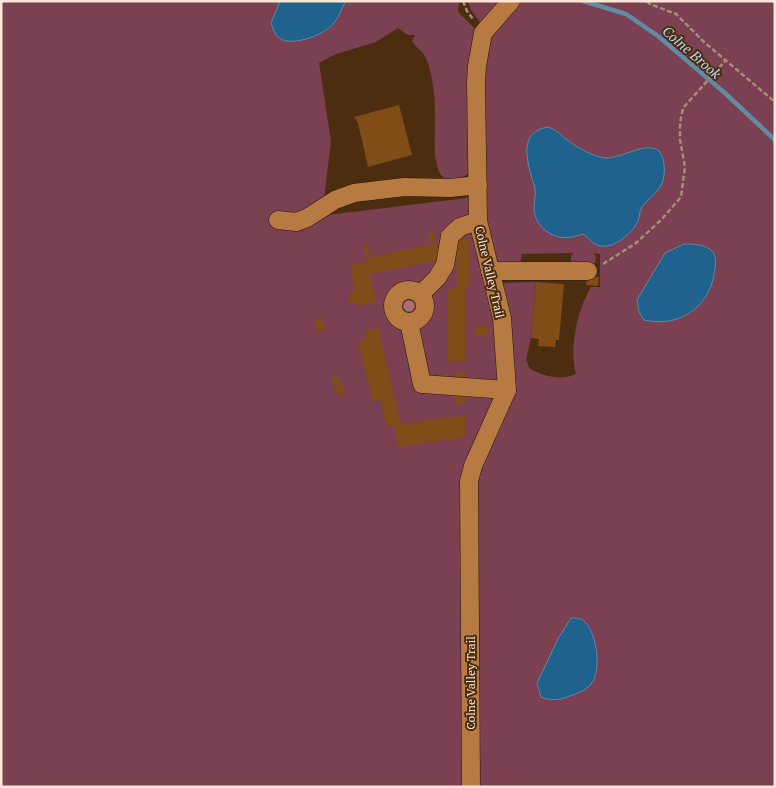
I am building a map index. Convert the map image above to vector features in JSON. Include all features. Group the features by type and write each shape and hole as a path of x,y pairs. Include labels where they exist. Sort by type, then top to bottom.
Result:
{"street":[{"path":"483,33 511,1"},
{"name":"Colne Valley Trail","path":"471,787 469,481 473,466 507,390 502,318 478,221 477,66 483,33"},
{"path":"278,220 296,222 307,218 335,200 354,194 404,187 450,188 478,184"},
{"path":"421,294 437,278 445,265 450,236 460,227 478,221"},
{"path":"490,272 588,271"},
{"path":"412,289 421,294 426,304 423,315 414,322 398,318 393,309 395,298 402,291 412,289"},
{"path":"409,322 422,384 507,390"}],"path":[{"path":"464,1 467,11 483,33"},
{"path":"647,1 650,4 676,14 704,42 775,102"},
{"path":"588,271 610,260 636,243 681,197 685,167 681,148 680,122 683,108 726,60"}],"shaded area":[{"path":"1,1 459,1 458,12 478,32 470,173 452,180 442,176 439,170 435,155 434,98 429,66 424,55 412,41 415,35 408,35 398,28 376,42 336,54 319,63 331,141 324,199 319,216 475,197 498,283 536,282 531,338 526,360 530,369 547,376 565,377 576,374 573,352 578,318 591,287 600,287 600,254 594,253 595,263 590,265 571,263 571,256 574,253 522,254 520,264 504,267 498,261 496,255 492,255 484,220 482,75 486,34 518,1 775,1 775,787 1,787"},
{"path":"468,1 505,1 483,27 471,10"}],"water":[{"path":"280,1 346,1 328,29 316,36 286,41 279,38 274,32 271,23"},
{"path":"548,127 580,149 603,158 648,148 654,148 659,151 663,159 664,169 662,183 656,193 640,210 639,219 635,226 620,241 607,246 601,246 583,234 563,238 550,234 539,223 534,208 535,188 527,152 531,136 538,130"},
{"path":"684,244 703,246 713,252 715,263 711,287 698,306 680,318 657,322 644,320 639,312 637,300 665,253"},
{"path":"571,618 578,618 583,621 593,635 597,653 594,678 586,689 567,697 554,700 541,697 537,683 559,637"}],"building":[{"path":"399,105 412,155 368,167 358,123 354,117"},
{"path":"434,232 436,241 430,242 428,233"},
{"path":"456,240 470,240 469,288 466,288 465,361 448,361 448,289 457,288"},
{"path":"437,243 440,260 370,274 376,302 357,306 357,303 350,304 348,293 355,292 350,265 366,262 366,258"},
{"path":"368,245 370,254 366,255 363,246"},
{"path":"587,276 599,277 598,286 586,285"},
{"path":"536,282 564,284 559,340 556,340 555,347 538,346 539,339 531,338"},
{"path":"321,318 325,330 318,333 314,321"},
{"path":"475,326 487,326 487,335 475,335"},
{"path":"378,328 401,424 465,415 465,437 398,447 394,426 387,427 380,399 373,402 358,342 366,340 365,330"},
{"path":"455,371 466,371 466,382 455,382"},
{"path":"338,376 341,384 334,387 331,379"},
{"path":"343,385 345,393 337,395 335,388"},
{"path":"465,393 466,404 455,404 455,394"}],"waterway":[{"name":"Colne Brook","path":"583,1 626,14 658,36 725,93 775,140"}]}
